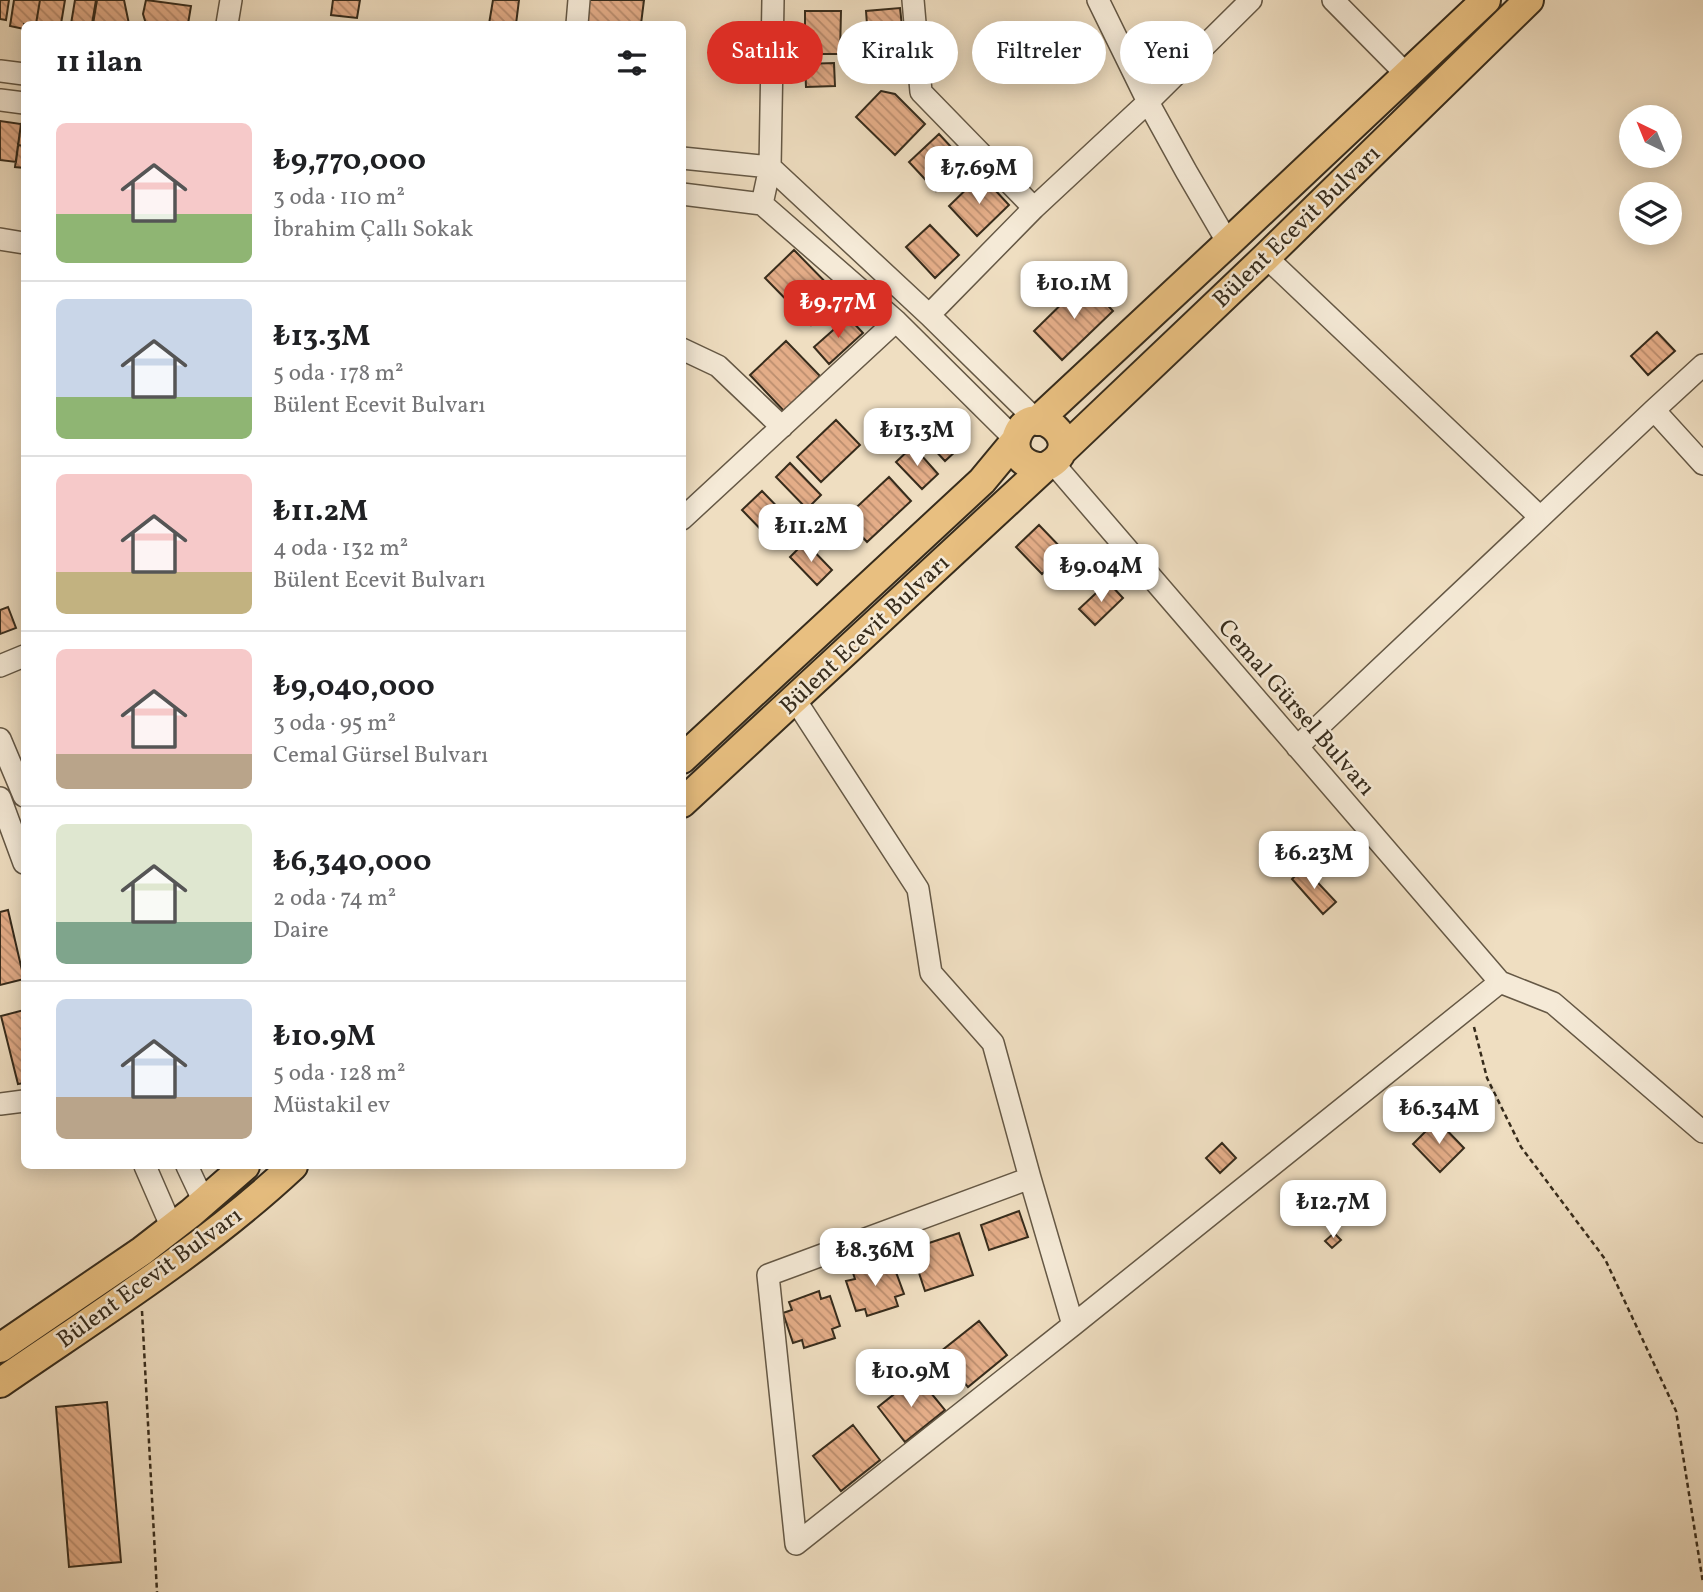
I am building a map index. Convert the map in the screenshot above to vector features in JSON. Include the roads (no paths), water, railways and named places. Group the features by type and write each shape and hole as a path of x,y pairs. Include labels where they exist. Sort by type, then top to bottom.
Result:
{"main road":[{"name":"Bülent Ecevit Bulvarı","path":"1037,421 1486,0"},
{"name":"Bülent Ecevit Bulvarı","path":"686,799 1053,460 1529,0"},
{"path":"686,754 982,481 1016,440 1023,427 1044,421 1057,429 1063,443 1053,460 1030,466 1018,455 1016,440"},
{"path":"0,1348 142,1251 242,1169"},
{"name":"Bülent Ecevit Bulvarı","path":"0,1383 219,1229 289,1169"}],"street":[{"path":"228,21 232,0"},
{"path":"577,21 579,0"},
{"path":"762,204 770,167 773,0"},
{"path":"913,0 921,92 1034,208"},
{"path":"1098,0 1148,102 1228,243"},
{"path":"929,315 1034,208 1148,102 1251,0"},
{"path":"1334,0 1407,75"},
{"path":"0,71 21,74"},
{"path":"0,100 21,103"},
{"path":"686,158 770,167 929,315 1037,421"},
{"path":"686,194 762,204 896,321 1016,440"},
{"path":"0,239 21,242"},
{"path":"1266,257 1540,517"},
{"path":"686,515 896,321"},
{"path":"686,351 718,366 782,427"},
{"path":"1297,747 1703,365"},
{"path":"1654,410 1703,464"},
{"name":"Cemal Gürsel Bulvarı","path":"1053,460 1500,982 1553,1003 1703,1132"},
{"path":"0,666 21,657"},
{"path":"794,698 918,889 931,973 993,1043 1073,1325"},
{"path":"0,739 21,789"},
{"path":"0,798 21,855"},
{"path":"1030,1178 768,1275 796,1544 1500,982"},
{"path":"0,1104 21,1101"},
{"path":"146,1169 172,1227"},
{"path":"188,1169 204,1202"}]}
